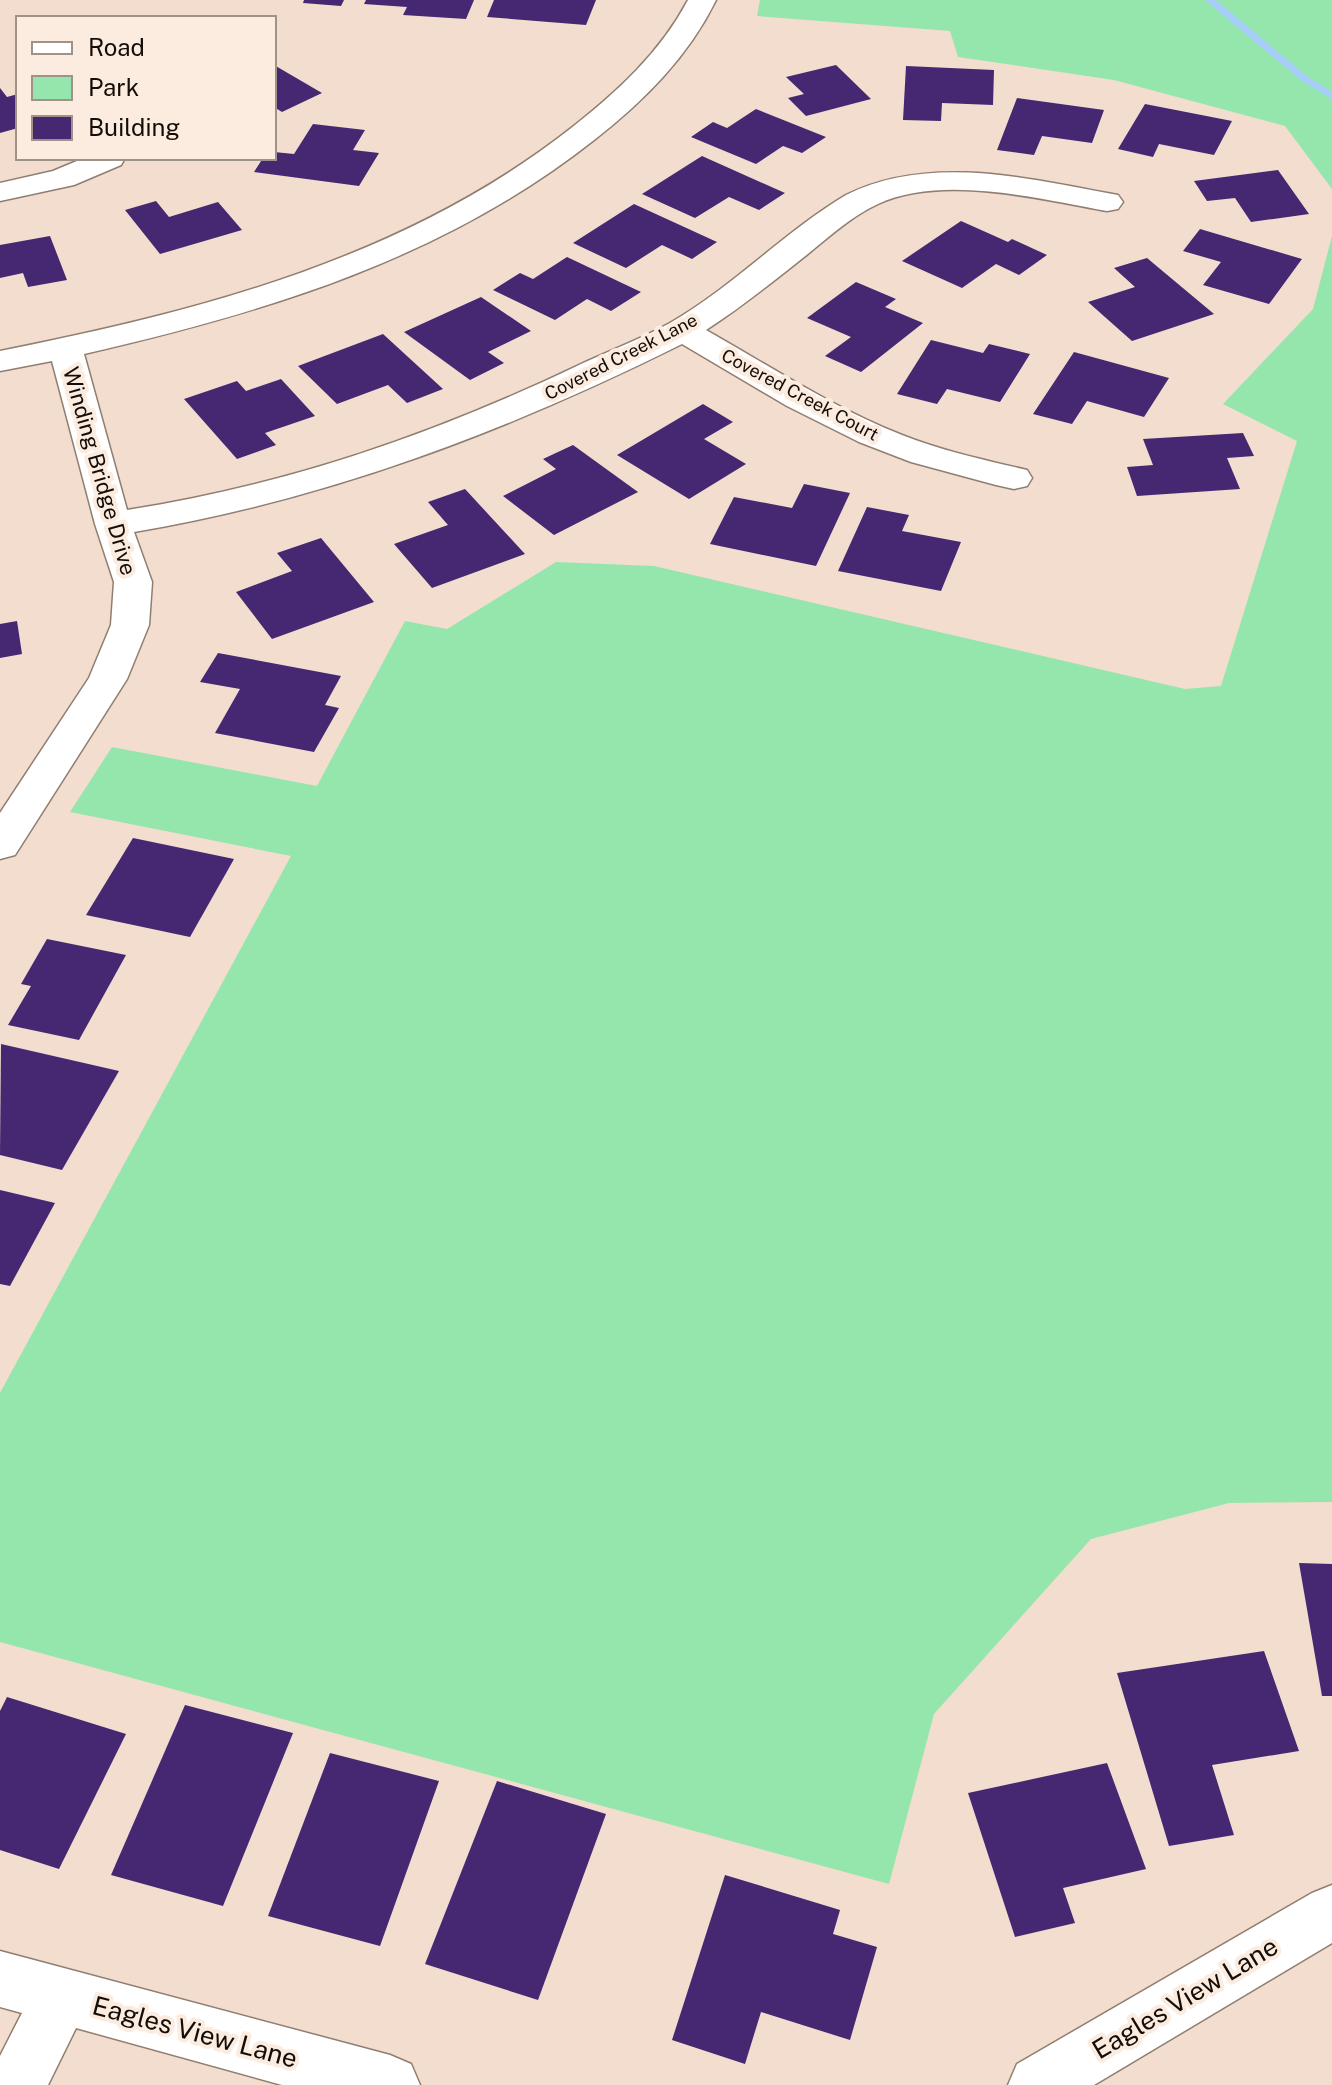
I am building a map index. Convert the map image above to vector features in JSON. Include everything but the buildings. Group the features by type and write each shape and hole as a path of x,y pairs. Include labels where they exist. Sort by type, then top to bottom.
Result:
{"street":[{"path":"0,361 66,349 200,317 307,282 379,254 457,218 579,140 629,96 663,60 693,19 702,0"},
{"path":"0,192 63,178 105,160"},
{"name":"Covered Creek Lane","path":"113,524 243,501 343,474 474,427 580,381 682,330 733,296 834,217 879,192 911,186 969,184 1038,190 1107,202"},
{"name":"Covered Creek Court","path":"682,330 840,421 874,437 1014,478"},
{"name":"Winding Bridge Drive","path":"0,845 108,679 124,647 130,625 133,582 113,524 66,349"},
{"name":"Eagles View Lane","path":"1038,2085 1332,1912"},
{"name":"Eagles View Lane","path":"0,1979 390,2085"},
{"path":"17,2085 62,1996"}],"green space":[{"path":"760,0 1332,0 1332,189 1285,126 1114,80 958,57 950,31 757,16"},
{"path":"1332,236 1332,1502 1229,1503 1091,1539 934,1714 889,1884 0,1642 0,1393 291,856 70,812 112,747 317,786 405,621 447,629 556,562 654,566 1185,689 1221,686 1297,441 1223,404 1313,309"}],"waterway":[{"path":"1210,0 1305,79 1332,96"}]}
